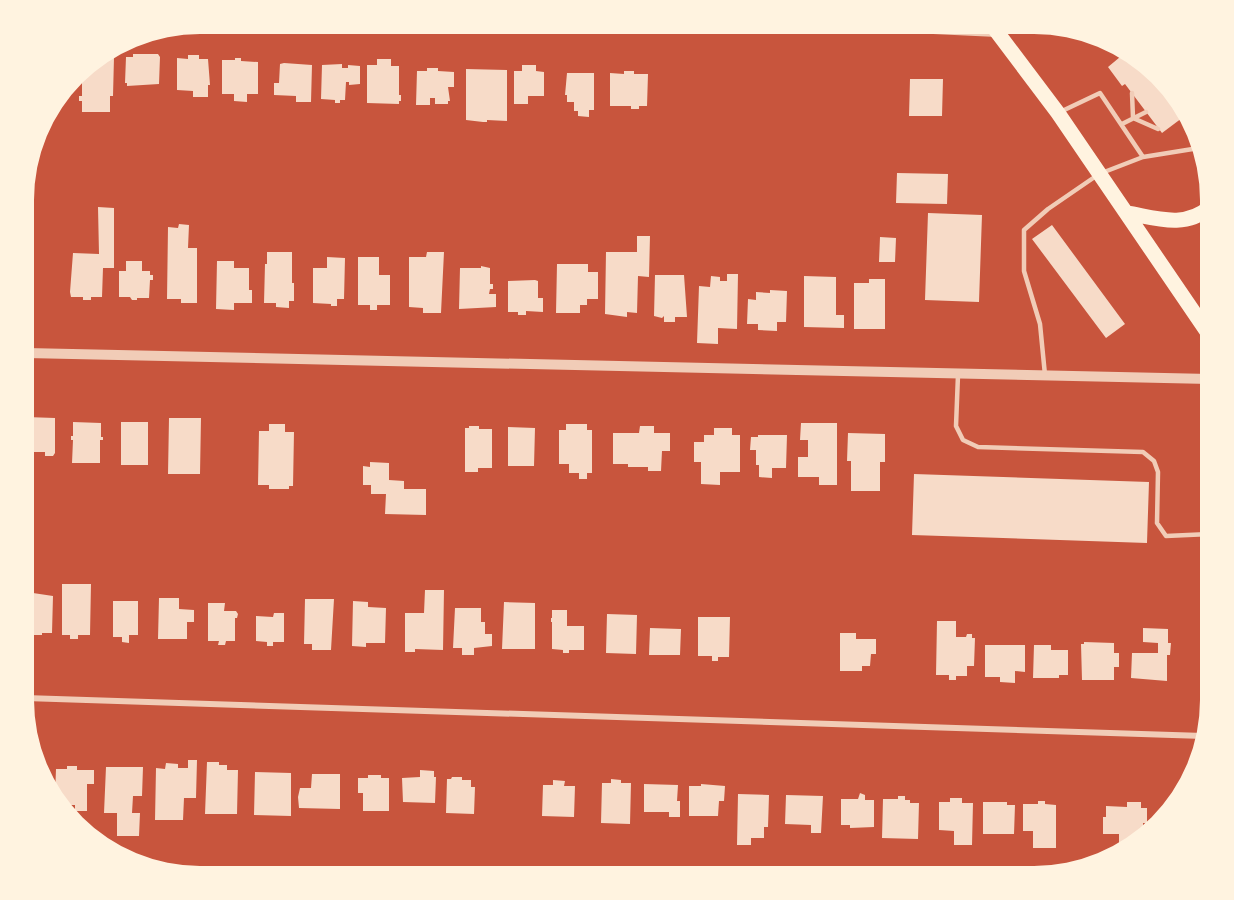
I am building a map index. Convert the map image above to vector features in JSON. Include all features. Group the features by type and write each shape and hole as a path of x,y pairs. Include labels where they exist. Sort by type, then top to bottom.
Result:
{"main road":[{"path":"999,35 1058,113 1199,320"},
{"path":"1126,213 1172,221 1192,219 1199,214"}],"street":[{"path":"35,353 1199,378"},
{"path":"35,698 1195,736"}],"lane":[{"path":"1058,113 1100,93 1143,157"},
{"path":"1132,93 1133,118"},
{"path":"1122,124 1146,112"},
{"path":"1133,118 1158,129"},
{"path":"1045,375 1040,324 1024,271 1024,230 1048,209 1099,174 1143,157 1191,149"},
{"path":"958,373 956,426 963,440 978,447 1143,452 1154,461 1158,472 1157,523 1166,536 1199,534"}],"building":[{"path":"133,54 158,54 160,57 159,84 127,86 125,83 126,57 133,57"},
{"path":"188,55 199,55 199,59 208,59 210,85 208,85 208,97 193,97 193,91 177,90 177,58 188,59"},
{"path":"235,58 241,58 241,61 258,62 258,94 247,94 247,102 234,101 234,94 222,94 222,60 235,60"},
{"path":"1118,58 1134,69 1158,91 1178,121 1162,133 1125,84 1122,86 1108,67"},
{"path":"114,59 110,112 82,112 82,101 79,101 79,96 82,96 82,85"},
{"path":"377,59 391,59 391,66 399,66 401,101 399,104 367,103 367,65 377,65"},
{"path":"280,64 312,65 311,102 296,102 296,96 274,95 274,83 279,83"},
{"path":"342,64 342,68 348,68 348,65 360,66 360,84 349,85 349,82 346,82 345,100 340,100 340,103 335,103 335,100 321,99 322,65"},
{"path":"522,65 536,65 536,71 544,72 544,96 528,96 528,104 514,104 514,71 522,71"},
{"path":"427,68 454,72 454,87 448,87 450,101 448,104 435,104 435,98 430,98 430,105 416,105 417,71 427,71"},
{"path":"466,69 507,70 507,121 466,120"},
{"path":"624,71 648,74 647,106 631,109 631,106 610,106 610,73 624,74"},
{"path":"567,73 594,73 594,110 589,110 589,117 578,116 578,111 574,111 574,102 567,102 567,95 565,95"},
{"path":"910,79 943,79 942,116 909,116"},
{"path":"897,173 948,174 947,204 896,203"},
{"path":"98,207 114,208 114,268 103,268 102,297 83,300 83,297 71,297 73,253 99,254"},
{"path":"928,213 982,215 979,302 925,300"},
{"path":"179,224 189,225 188,248 197,248 197,303 181,303 181,299 167,299 168,227 178,228"},
{"path":"1052,225 1125,324 1106,338 1032,239"},
{"path":"637,236 650,236 649,277 638,276 637,313 627,312 627,317 605,314 606,252 637,252"},
{"path":"880,237 896,238 895,262 879,262"},
{"path":"267,252 292,252 294,301 289,301 289,308 276,307 276,303 264,303"},
{"path":"427,252 444,252 441,313 423,313 423,308 409,307 409,257 426,257"},
{"path":"327,257 345,258 344,299 337,299 337,306 313,303 313,268 327,268"},
{"path":"358,257 379,257 379,275 390,275 390,305 377,305 377,310 370,310 370,305 358,305"},
{"path":"126,261 142,261 142,271 150,271 150,275 153,275 153,280 150,280 149,298 132,300 130,297 119,297 119,271 126,271"},
{"path":"217,261 234,261 234,268 249,268 249,290 252,290 252,303 234,303 234,310 216,309"},
{"path":"557,264 588,264 588,272 598,272 598,299 587,299 587,305 580,305 580,313 556,313"},
{"path":"481,266 490,268 490,284 493,284 493,289 490,289 489,294 496,294 496,307 459,309 460,268 481,268"},
{"path":"727,274 738,274 737,329 718,328 718,344 697,343 699,286 710,287 711,276 720,277 720,281 727,281"},
{"path":"655,275 684,275 687,317 675,317 675,322 664,322 664,316 662,318 654,316"},
{"path":"804,276 836,277 836,315 844,315 844,328 804,327"},
{"path":"869,279 885,279 885,329 854,329 854,283 869,283"},
{"path":"508,281 538,281 538,298 543,298 543,312 526,311 526,315 518,315 518,312 508,312"},
{"path":"770,290 787,291 786,322 777,322 777,331 758,330 758,324 747,324 748,299 756,300 756,292 770,293"},
{"path":"35,417 55,418 55,453 53,456 45,456 45,452 35,452"},
{"path":"169,418 201,418 200,474 168,474"},
{"path":"73,422 101,423 103,440 100,440 100,463 72,463"},
{"path":"121,422 148,422 148,465 121,465"},
{"path":"801,423 837,423 837,485 819,485 819,477 798,477 798,457 808,457 808,440 800,440"},
{"path":"269,424 285,424 285,432 294,432 293,486 289,486 289,489 269,489 269,485 258,485 259,431 269,431"},
{"path":"566,424 587,424 587,430 592,430 592,473 587,473 587,479 579,479 579,473 569,473 569,464 559,464 559,430 566,430"},
{"path":"469,426 492,429 492,468 478,468 478,472 465,472 465,428"},
{"path":"640,426 654,426 654,433 670,433 670,451 662,451 661,471 648,471 648,467 628,467 628,464 613,464 613,433 639,433"},
{"path":"508,427 535,428 534,466 508,466"},
{"path":"714,428 732,428 732,435 740,435 740,472 720,472 720,485 701,484 701,462 694,462 694,442 704,442 704,435 714,435"},
{"path":"848,433 885,434 885,462 880,462 880,491 851,491 851,461 847,461"},
{"path":"758,435 787,435 786,468 772,468 772,478 759,477 756,450 750,450 751,437 758,437"},
{"path":"370,462 389,463 389,480 404,481 404,489 426,489 426,515 385,514 386,494 371,494 371,485 363,485 363,466 370,467"},
{"path":"914,474 1149,482 1147,543 912,535"},
{"path":"62,584 91,584 90,635 78,635 78,639 70,639 70,635 62,635"},
{"path":"425,590 444,590 443,650 415,649 415,652 405,652 405,613 424,613"},
{"path":"35,593 53,596 52,633 42,633 42,635 35,635"},
{"path":"159,598 179,598 179,609 194,610 194,622 187,622 187,639 158,639"},
{"path":"305,599 334,599 331,650 312,650 312,644 304,644"},
{"path":"113,601 138,601 138,635 129,635 129,643 122,642 122,637 113,637"},
{"path":"353,601 368,602 368,607 386,608 385,643 366,643 366,647 352,646"},
{"path":"504,602 535,603 535,649 502,649"},
{"path":"208,603 225,603 224,611 236,611 238,614 235,618 235,641 226,641 225,645 218,645 219,641 208,641"},
{"path":"455,608 481,608 481,622 485,622 485,634 492,634 492,646 474,648 474,655 462,655 462,648 453,648"},
{"path":"552,610 567,610 567,626 584,626 584,650 569,650 569,653 563,653 563,650 552,649"},
{"path":"274,613 284,613 284,642 273,642 273,646 267,646 267,642 256,641 256,616 273,617"},
{"path":"607,614 637,615 636,654 606,653"},
{"path":"698,617 730,617 729,657 718,657 718,661 712,661 712,656 698,656"},
{"path":"937,621 956,621 956,637 966,637 967,634 972,634 972,638 975,638 974,666 967,666 967,676 956,676 956,680 949,680 949,675 936,675"},
{"path":"650,628 681,629 680,655 649,655"},
{"path":"1143,628 1168,629 1168,643 1171,643 1170,655 1167,655 1167,681 1131,678 1132,653 1158,653 1158,643 1143,642"},
{"path":"840,633 856,633 856,639 876,639 876,654 871,654 870,666 862,666 862,671 840,671"},
{"path":"1084,642 1114,643 1114,653 1119,653 1119,667 1114,667 1114,680 1082,680 1081,644"},
{"path":"985,645 1025,645 1025,672 1015,671 1015,683 1000,682 1000,677 985,677"},
{"path":"1034,645 1051,645 1051,650 1068,650 1068,675 1059,675 1059,678 1033,678"},
{"path":"188,760 197,760 196,798 184,798 183,820 155,820 156,768 165,769 166,763 178,764 178,768 188,768"},
{"path":"207,762 219,762 219,765 227,765 227,770 238,770 237,814 205,814"},
{"path":"67,766 77,766 77,770 94,770 94,784 87,784 87,811 78,811 56,779 56,769 67,769"},
{"path":"106,767 143,767 142,796 133,796 132,813 140,813 139,836 117,836 117,813 104,813"},
{"path":"420,770 434,771 434,777 436,777 435,803 403,802 402,778 420,777"},
{"path":"255,772 291,773 291,816 254,815"},
{"path":"312,774 340,774 340,809 299,808 300,788 311,788"},
{"path":"368,775 381,775 381,778 389,778 389,811 363,811 363,793 358,793 358,778 368,778"},
{"path":"452,777 471,780 471,787 475,787 474,814 446,813 447,779"},
{"path":"611,779 621,780 621,783 631,783 630,824 601,823 602,783 611,783"},
{"path":"553,780 565,781 564,786 575,786 574,817 542,816 543,785 553,785"},
{"path":"644,784 678,785 677,801 680,801 680,817 669,817 669,812 644,812"},
{"path":"701,784 725,786 724,801 719,801 718,816 689,816 689,786 701,786"},
{"path":"860,793 865,795 865,800 874,800 874,827 850,828 850,825 841,825 841,799 858,799"},
{"path":"738,794 769,795 768,827 764,827 764,838 751,838 751,845 737,845"},
{"path":"786,795 823,796 821,833 811,833 811,825 785,824"},
{"path":"898,796 905,796 905,800 910,800 910,803 919,803 918,839 882,838 883,799 898,799"},
{"path":"950,798 962,798 962,803 973,803 972,845 954,845 954,831 939,830 939,802 950,802"},
{"path":"1038,801 1056,805 1056,848 1033,848 1033,831 1023,831 1023,804 1038,804"},
{"path":"983,802 1007,802 1007,805 1015,805 1014,834 983,834"},
{"path":"1127,802 1141,802 1141,808 1147,808 1147,820 1119,841 1119,834 1103,834 1103,817 1106,817 1106,806 1127,807"}]}
